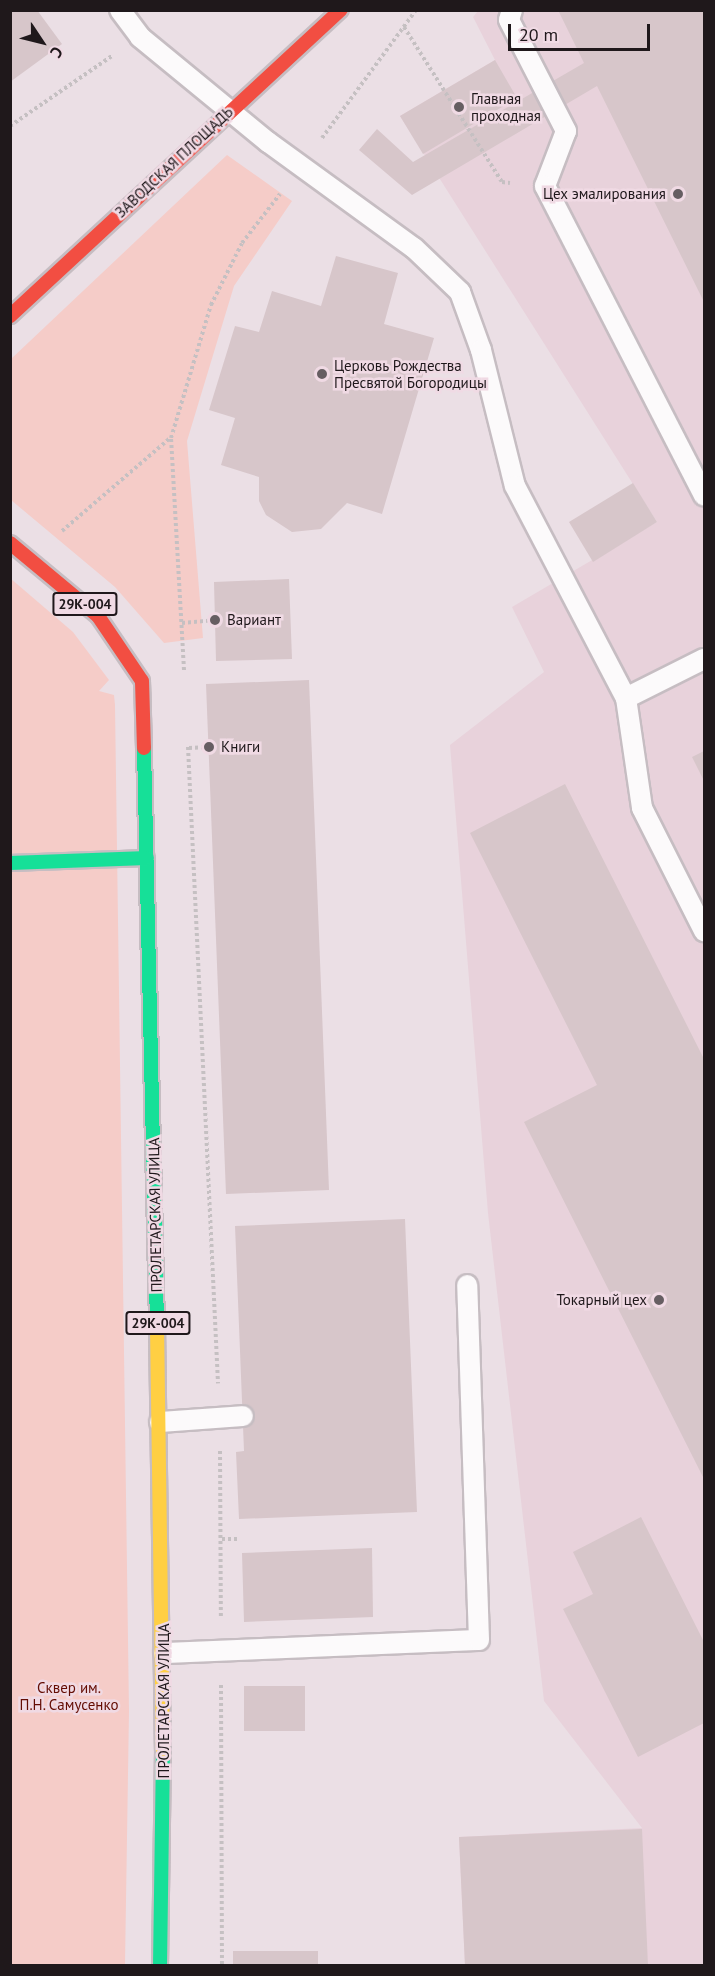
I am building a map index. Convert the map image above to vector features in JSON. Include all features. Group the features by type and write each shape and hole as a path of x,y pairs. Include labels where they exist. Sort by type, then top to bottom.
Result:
{"main road":[{"name":"ЗАВОДСКАЯ ПЛОЩАДЬ","path":"10,316 228,111 340,10"},
{"name":"29К-004","path":"10,543 31,557"},
{"name":"ПРОЛЕТАРСКАЯ УЛИЦА","path":"31,557 98,616 142,681 164,1653 160,1965"},
{"path":"10,863 147,858"}],"lane":[{"path":"120,10 140,37 228,111 414,248 460,292 481,350 515,486 626,698 642,808 705,931"},
{"path":"512,10 509,20 566,131 545,186 705,496"},
{"path":"626,698 705,658"},
{"path":"164,1653 479,1640 467,1285"},
{"path":"160,1422 243,1416"}],"path":[{"path":"184,677 171,438 212,305 242,243 416,10"},
{"path":"404,27 502,182 545,186"},
{"path":"10,126 140,37"},
{"path":"31,557 171,438"},
{"path":"182,623 215,620"},
{"path":"188,738 220,1418 222,1965"},
{"path":"189,748 209,747"},
{"path":"222,1539 240,1539"}],"shaded area":[{"path":"478,11 704,11 704,1965 465,1965 459,1837 642,1828 544,1701 488,1213 450,745 544,672 512,607 657,522 400,116 495,60 473,17"}],"green space":[{"path":"227,155 292,201 234,286 187,441 203,638 164,643 115,587 11,500 11,359"},
{"name":"Сквер им. П.Н. Самусенко","path":"10,578 73,632 109,680 99,691 114,695 115,705 129,1711 125,1965 11,1965"}],"building":[{"path":"10,10 37,10 62,44 10,82"},
{"name":"Цех эмалирования","path":"558,10 704,10 704,302 597,86 412,195 359,150 377,129 413,162 584,63"},
{"name":"Главная проходная","path":"495,60 517,98 423,154 400,116"},
{"name":"Церковь Рождества Пресвятой Богородицы","path":"336,256 398,273 384,324 434,338 382,514 347,503 321,529 292,532 266,515 259,501 259,477 221,465 235,418 209,410 235,326 259,332 272,291 321,306"},
{"path":"633,483 657,522 593,562 569,522"},
{"path":"289,579 292,659 216,661 214,582"},
{"path":"309,680 329,1190 226,1194 206,684"},
{"path":"704,751 704,781 692,757"},
{"name":"Токарный цех","path":"565,784 704,1059 704,1479 524,1122 597,1085 470,833"},
{"path":"405,1219 417,1512 239,1519 236,1452 244,1451 235,1226"},
{"path":"641,1517 704,1642 704,1723 638,1757 563,1609 593,1594 573,1552"},
{"path":"372,1548 373,1617 244,1622 242,1553"},
{"path":"244,1686 305,1686 305,1731 244,1731"},
{"path":"642,1829 648,1966 465,1966 459,1837"},
{"path":"233,1951 318,1951 318,1966 233,1966"}],"traffic: fast":[{"path":"144,748 157,1325"},
{"path":"10,863 147,858"},
{"path":"160,1966 163,1751"}],"traffic: slow":[{"path":"157,1325 163,1751"}],"traffic: jam":[{"path":"10,316 341,10"},
{"path":"10,543 98,616 142,681 144,748"}],"place":[{"name":"Главная проходная","path":"459,107"},
{"name":"Цех эмалирования","path":"678,194"},
{"name":"Церковь Рождества Пресвятой Богородицы","path":"322,374"},
{"name":"Вариант","path":"215,620"},
{"name":"Книги","path":"209,747"},
{"name":"Токарный цех","path":"659,1300"}]}
